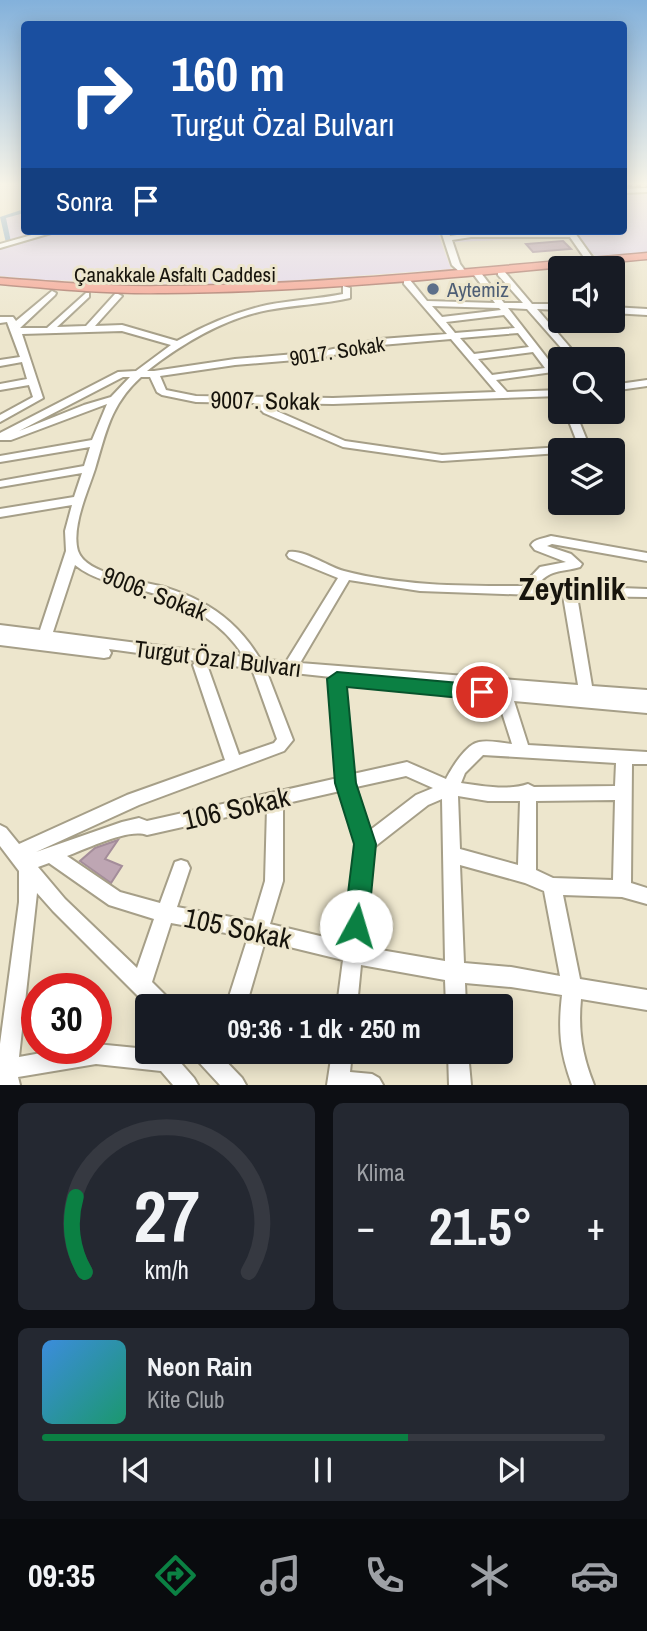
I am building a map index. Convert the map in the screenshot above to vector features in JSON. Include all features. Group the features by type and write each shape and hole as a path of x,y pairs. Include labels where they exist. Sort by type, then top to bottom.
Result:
{"highway":[{"name":"Çanakkale Asfaltı Caddesi","path":"625,259 647,258"},
{"name":"Çanakkale Asfaltı Caddesi","path":"625,261 647,258"},
{"name":"Çanakkale Asfaltı Caddesi","path":"0,281 172,291 307,285 548,265"},
{"name":"Çanakkale Asfaltı Caddesi","path":"0,288 118,296 236,295 346,288 548,269"}],"street":[{"path":"0,246 40,235"},
{"path":"462,272 446,235 572,235 587,256"},
{"path":"501,273 566,347"},
{"path":"478,275 533,349 548,362"},
{"path":"407,282 504,395"},
{"path":"45,636 72,552 72,531 80,499 115,399 139,372 179,345 256,310 347,296 346,288"},
{"path":"16,329 52,293"},
{"path":"49,330 86,295"},
{"path":"88,329 118,296"},
{"path":"425,303 502,308"},
{"path":"439,320 502,308 548,307"},
{"path":"625,311 647,312"},
{"path":"0,320 10,319 16,329 38,398 0,419"},
{"path":"16,329 122,328 179,345"},
{"name":"9017. Sokak","path":"154,374 234,362 318,355 381,342 520,330"},
{"path":"470,357 533,349"},
{"path":"0,363 26,359"},
{"path":"488,378 548,370"},
{"path":"0,438 121,374 154,374"},
{"name":"9007. Sokak","path":"154,374 162,392 196,399 548,393"},
{"path":"0,387 33,381"},
{"path":"625,386 647,383"},
{"path":"0,438 34,432 93,403 115,399"},
{"path":"257,400 268,411 343,444 442,458 548,451"},
{"path":"0,459 99,442"},
{"path":"0,484 90,468"},
{"path":"0,513 80,499"},
{"path":"527,589 547,567 576,564 567,557 537,545 545,540 647,557"},
{"name":"9006. Sokak","path":"72,552 79,562 113,579 147,587 196,605 226,623 246,644 258,668"},
{"path":"293,555 345,576 439,586 647,593"},
{"path":"290,668 345,576"},
{"path":"569,590 586,691"},
{"name":"Turgut Özal Bulvarı","path":"0,630 337,679 647,696"},
{"name":"Turgut Özal Bulvarı","path":"0,640 200,664 290,668 647,707"},
{"path":"200,664 234,764"},
{"path":"23,862 133,800 279,747 285,740 258,668"},
{"path":"337,679 345,783 365,844 348,994"},
{"path":"503,690 522,749"},
{"path":"455,994 450,788 459,769 479,748 647,758"},
{"path":"622,889 624,756"},
{"name":"106 Sokak","path":"23,862 139,825 147,828 407,769 450,788 488,794 623,793"},
{"path":"365,844 422,800 450,788"},
{"path":"527,875 528,792"},
{"path":"240,994 274,881 275,799"},
{"path":"133,800 139,825"},
{"path":"0,833 59,905 150,994"},
{"name":"105 Sokak","path":"51,855 115,899 168,914 261,931 353,954 454,972 511,977 647,1000"},
{"path":"451,855 527,875 552,886 622,889 647,896"},
{"path":"23,862 28,902 8,1077 96,1054 166,1060 187,1085"},
{"path":"141,985 168,914 181,867"},
{"path":"552,886 572,988 569,1019 573,1058 583,1085"},
{"path":"218,1064 235,1085"},
{"path":"341,1064 339,1083 372,1085"},
{"path":"459,1064 460,1085"}],"shaded area":[{"path":"8,234 438,235 451,269 228,285 45,280 0,276 0,244 10,242"},
{"path":"647,234 647,252 596,256 567,237 455,242 453,235"}],"building":[{"path":"563,241 571,249 533,252 526,244"},
{"path":"118,840 105,859 122,866 111,883 80,861 95,848"}],"waterway":[{"path":"6,234 8,242"}],"place":[{"name":"Aytemiz","path":"433,289"}],"district":[{"name":"Zeytinlik","path":"572,588"}],"route":[{"path":"356,926 365,844 345,783 337,679 482,692"}]}
